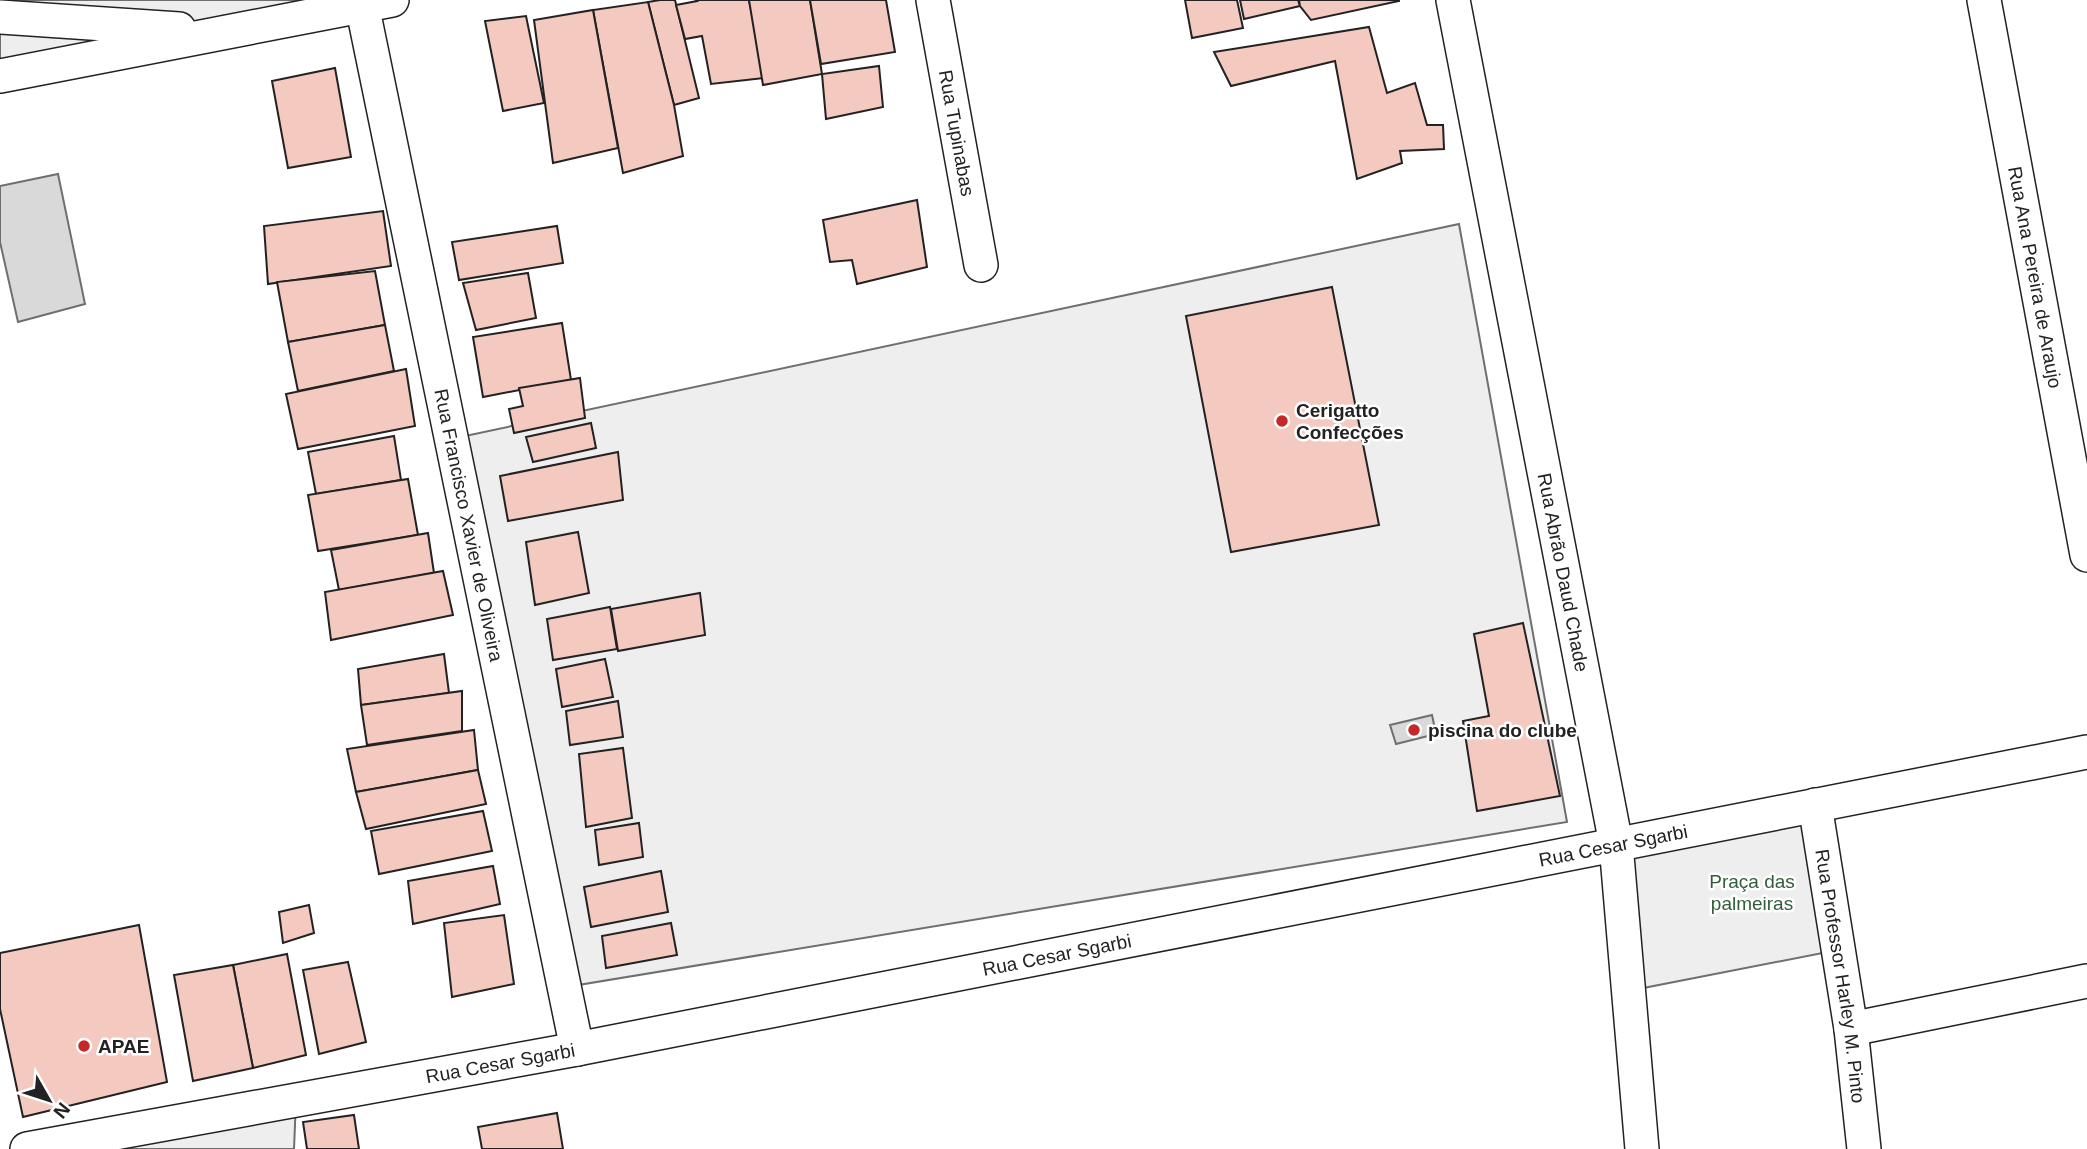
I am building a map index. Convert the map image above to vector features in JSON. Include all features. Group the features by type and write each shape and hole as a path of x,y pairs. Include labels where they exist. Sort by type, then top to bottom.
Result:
{"street":[{"name":"Rua Tupinabas","path":"933,0 981,265"},
{"name":"Rua Abrão Daud Chade","path":"1453,0 1616,844 1642,1149"},
{"name":"Rua Ana Pereira de Araujo","path":"1984,0 2087,555"},
{"path":"0,76 371,2"},
{"name":"Rua Francisco Xavier de Oliveira","path":"371,2 577,1049"},
{"path":"0,17 223,33"},
{"name":"Rua Cesar Sgarbi","path":"26,1149 577,1049 2087,752"},
{"name":"Rua Professor Harley M. Pinto","path":"1815,805 1851,1028 1864,1149"},
{"path":"1851,1028 2087,981"}],"green space":[{"path":"0,0 305,0 0,81"},
{"path":"1459,224 1567,822 566,987 451,439"},
{"name":"Praça das palmeiras","path":"1815,805 1838,950 1628,991 1616,844"},
{"path":"296,1100 294,1149 26,1149"}],"shaded area":[{"path":"58,174 85,304 18,322 0,242 0,186"},
{"name":"piscina do clube","path":"1432,715 1436,734 1396,744 1390,725"}],"building":[{"path":"675,0 699,98 674,105 648,2"},
{"path":"696,0 749,0 764,78 711,84 702,36 685,39 676,5"},
{"path":"749,0 810,0 822,74 763,85"},
{"path":"810,0 886,0 895,52 821,64"},
{"path":"1185,0 1237,0 1243,28 1192,38"},
{"path":"1240,0 1298,0 1300,6 1244,19"},
{"path":"1299,0 1399,1 1311,20 1300,6"},
{"path":"648,2 674,105 683,156 623,173 593,10"},
{"path":"593,10 618,148 553,163 534,20"},
{"path":"526,16 544,103 503,111 485,21"},
{"path":"1369,27 1387,93 1415,83 1427,125 1443,125 1444,149 1400,151 1402,163 1357,179 1335,61 1231,86 1214,52"},
{"path":"879,66 883,107 826,119 822,74"},
{"path":"335,68 351,157 288,168 272,81"},
{"path":"917,200 927,267 857,284 852,260 830,262 823,220"},
{"path":"383,211 391,266 268,284 264,226"},
{"path":"557,226 563,263 459,280 452,242"},
{"path":"375,271 385,325 288,342 277,282"},
{"path":"528,273 536,318 476,330 463,283"},
{"name":"Cerigatto Confecções","path":"1332,287 1379,525 1231,552 1186,316"},
{"path":"562,323 571,380 483,397 473,337"},
{"path":"385,325 394,371 298,391 288,342"},
{"path":"406,369 415,426 298,449 286,394"},
{"path":"580,378 585,418 514,433 509,409 523,406 519,388"},
{"path":"591,423 596,448 533,462 526,437"},
{"path":"394,436 401,480 316,494 308,452"},
{"path":"618,452 623,500 508,521 500,476"},
{"path":"408,479 418,535 318,551 308,495"},
{"path":"578,532 589,593 535,605 526,542"},
{"path":"428,533 434,573 339,590 331,550"},
{"path":"443,571 453,615 331,640 325,592"},
{"path":"700,593 705,635 618,651 611,609"},
{"path":"610,607 617,649 553,660 547,619"},
{"path":"1523,623 1560,796 1477,811 1463,721 1489,716 1474,634"},
{"path":"444,654 449,693 361,705 358,669"},
{"path":"605,659 613,697 562,707 556,669"},
{"path":"462,691 462,731 367,745 361,705"},
{"path":"618,701 623,737 570,745 566,711"},
{"path":"474,730 478,770 356,792 347,749"},
{"path":"623,748 632,818 586,827 579,754"},
{"path":"478,770 486,804 366,829 356,792"},
{"path":"483,811 492,851 379,874 371,831"},
{"path":"639,823 643,857 599,865 595,830"},
{"path":"493,866 500,904 413,924 408,881"},
{"path":"661,871 668,912 591,927 584,887"},
{"path":"309,905 314,933 283,943 279,912"},
{"path":"504,915 514,984 452,997 444,923"},
{"path":"671,923 677,955 606,968 602,936"},
{"name":"APAE","path":"139,925 167,1082 23,1117 0,1009 0,953"},
{"path":"287,954 306,1055 253,1068 233,965"},
{"path":"348,962 366,1042 319,1054 303,970"},
{"path":"233,965 253,1068 193,1081 174,975"},
{"path":"557,1113 563,1149 482,1149 478,1127"},
{"path":"354,1115 359,1149 307,1149 303,1122"}],"place":[{"name":"Cerigatto Confecções","path":"1282,421"},
{"name":"piscina do clube","path":"1414,730"},
{"name":"APAE","path":"84,1046"}]}
